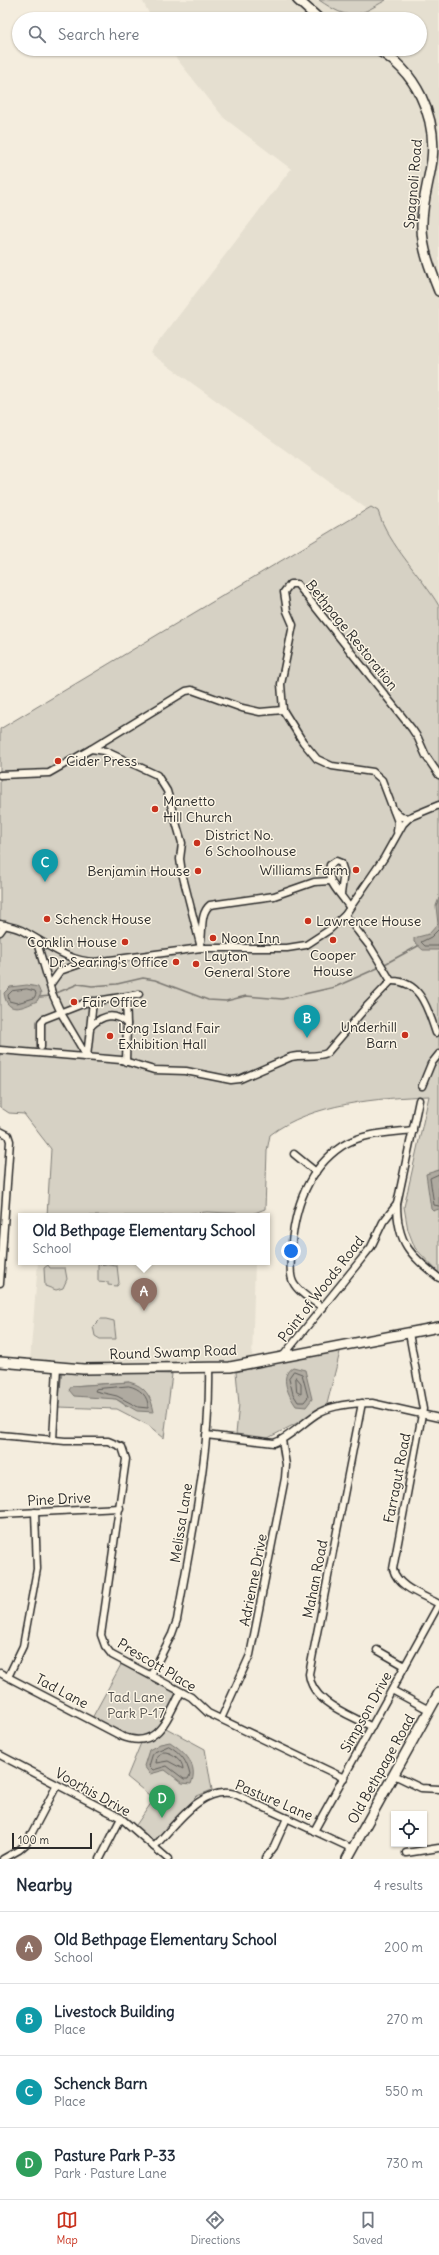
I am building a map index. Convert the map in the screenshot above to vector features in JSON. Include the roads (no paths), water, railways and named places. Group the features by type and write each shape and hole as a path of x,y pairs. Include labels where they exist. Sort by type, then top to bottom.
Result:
{"main road":[{"path":"298,0 311,12"},
{"name":"Spagnoli Road","path":"385,56 404,71 418,90 430,120 432,159 422,227 428,262 437,278 439,292"},
{"name":"Round Swamp Road","path":"0,1362 56,1368 230,1366 439,1327"},
{"name":"Old Bethpage Road","path":"347,1859 439,1693"}],"street":[{"name":"Bethpage Restoration","path":"398,831 398,822 382,780 373,772 332,766 317,759 303,742 283,710 281,684 292,625 287,611 284,592 286,587 293,583 297,584 412,729 426,756 439,775"},
{"path":"0,775 49,773 110,738 186,691 192,690 217,697 242,708 260,712 283,710"},
{"path":"110,738 107,745 112,754"},
{"path":"91,749 105,751 146,768 157,775 163,783 182,844 180,859 182,873 195,920 200,948"},
{"path":"50,986 60,971 74,965 88,962 200,948 287,948 306,945 328,930 345,915 349,907 364,891 398,831 409,818 439,805"},
{"path":"394,811 401,816 409,818"},
{"path":"341,894 344,868 340,862 330,865 328,872 330,881 341,894 349,907"},
{"path":"200,948 205,909 210,905 274,896 314,882 330,881"},
{"path":"345,915 383,966 391,981"},
{"path":"195,920 203,919"},
{"path":"0,932 2,924 19,929 65,956 88,962"},
{"path":"36,939 50,986 61,1013 87,1057"},
{"path":"391,981 405,983 416,989 420,994 436,1033"},
{"path":"0,1050 87,1057 126,1062 154,1070 186,1071 231,1080 240,1079 291,1057 300,1055 321,1056 327,1053 368,1005 391,981"},
{"path":"41,1047 41,1022 44,1018 93,1001 139,994"},
{"path":"126,997 126,1062"},
{"path":"87,1057 93,1001"},
{"path":"91,1026 98,1019 108,1016 122,1020 127,1024"},
{"path":"422,1086 431,1064 439,1054"},
{"name":"Point of Woods Road","path":"283,1356 371,1247 383,1222 397,1204 419,1100"},
{"path":"323,1308 297,1288 291,1274 292,1231 295,1215 303,1194 316,1172 330,1156 352,1141 366,1136 413,1130"},
{"path":"0,1132 8,1135 10,1141 2,1202 0,1283"},
{"path":"294,1154 316,1172"},
{"path":"397,1204 397,1223 408,1249 439,1278"},
{"name":"Farragut Road","path":"409,1333 422,1402 422,1414 393,1569 395,1575 405,1586 439,1604"},
{"name":"Melissa Lane","path":"151,1675 172,1634 177,1620 195,1516 206,1435 210,1402 209,1367"},
{"path":"0,1435 53,1440 56,1368"},
{"path":"206,1435 274,1444 321,1412 362,1403 372,1403 439,1418"},
{"name":"Mahan Road","path":"362,1403 309,1674 313,1688 320,1697 372,1727"},
{"name":"Prescott Place","path":"53,1440 108,1441 117,1443 123,1449 126,1459 101,1635 105,1646 112,1655 191,1697 208,1713 344,1778"},
{"name":"Adrienne Drive","path":"221,1719 250,1655 285,1478 286,1465 282,1440"},
{"name":"Pine Drive","path":"0,1514 120,1508"},
{"path":"8,1677 23,1646 37,1569 36,1512"},
{"name":"Simpson Drive","path":"314,1831 439,1604"},
{"path":"377,1650 405,1666"},
{"name":"Tad Lane","path":"0,1673 121,1736 133,1740 146,1739 159,1731 181,1692"},
{"path":"392,1690 430,1710"},
{"name":"Voorhis Drive","path":"0,1755 121,1818 168,1859"},
{"path":"394,1775 421,1788 439,1789"},
{"path":"3,1859 19,1850 26,1844 57,1785"},
{"name":"Pasture Lane","path":"154,1847 199,1801 214,1793 235,1794 353,1849"},
{"path":"100,1859 121,1818"},
{"path":"266,1859 274,1848 287,1818"},
{"path":"406,1853 439,1848"}],"water":[{"path":"439,898 439,950 423,950 414,942 414,938 429,934 438,924 436,906"},
{"path":"27,985 38,987 41,994 37,1001 26,1006 16,1008 8,1005 4,993 10,987"},
{"path":"439,1170 439,1209 433,1211 431,1209 426,1174"},
{"path":"293,1367 305,1370 312,1399 306,1407 296,1406 290,1397 286,1386 286,1375"},
{"path":"129,1382 139,1386 146,1392 151,1401 154,1412 137,1411 116,1399 74,1396 69,1390 72,1386"},
{"path":"170,1742 181,1750 192,1765 193,1777 191,1784 182,1783 165,1770 150,1774 144,1766 149,1750 160,1744"}],"waterway":[{"path":"383,965 418,946"},
{"path":"54,994 78,984 92,986 117,984 143,978 155,980 208,1000 226,1001 246,996 282,999 335,987 380,967"},
{"path":"40,997 50,996"}],"place":[{"name":"Cider Press","path":"58,761"},
{"name":"Manetto Hill Church","path":"155,809"},
{"name":"District No. 6 Schoolhouse","path":"197,843"},
{"name":"Williams Farm","path":"356,870"},
{"name":"Benjamin House","path":"198,871"},
{"name":"Schenck Barn","path":"45,882"},
{"name":"Schenck House","path":"47,919"},
{"name":"Lawrence House","path":"308,921"},
{"name":"Noon Inn","path":"213,938"},
{"name":"Cooper House","path":"333,940"},
{"name":"Conklin House","path":"125,942"},
{"name":"Dr. Searing's Office","path":"176,962"},
{"name":"Layton General Store","path":"196,964"},
{"name":"Fair Office","path":"74,1002"},
{"name":"Underhill Barn","path":"405,1035"},
{"name":"Long Island Fair Exhibition Hall","path":"110,1036"},
{"name":"Livestock Building","path":"307,1038"},
{"name":"Old Bethpage Elementary School","path":"144,1311"},
{"name":"Pasture Park P-33","path":"162,1818"}],"park label":[{"name":"Tad Lane Park P-17","path":"136,1706"}]}
